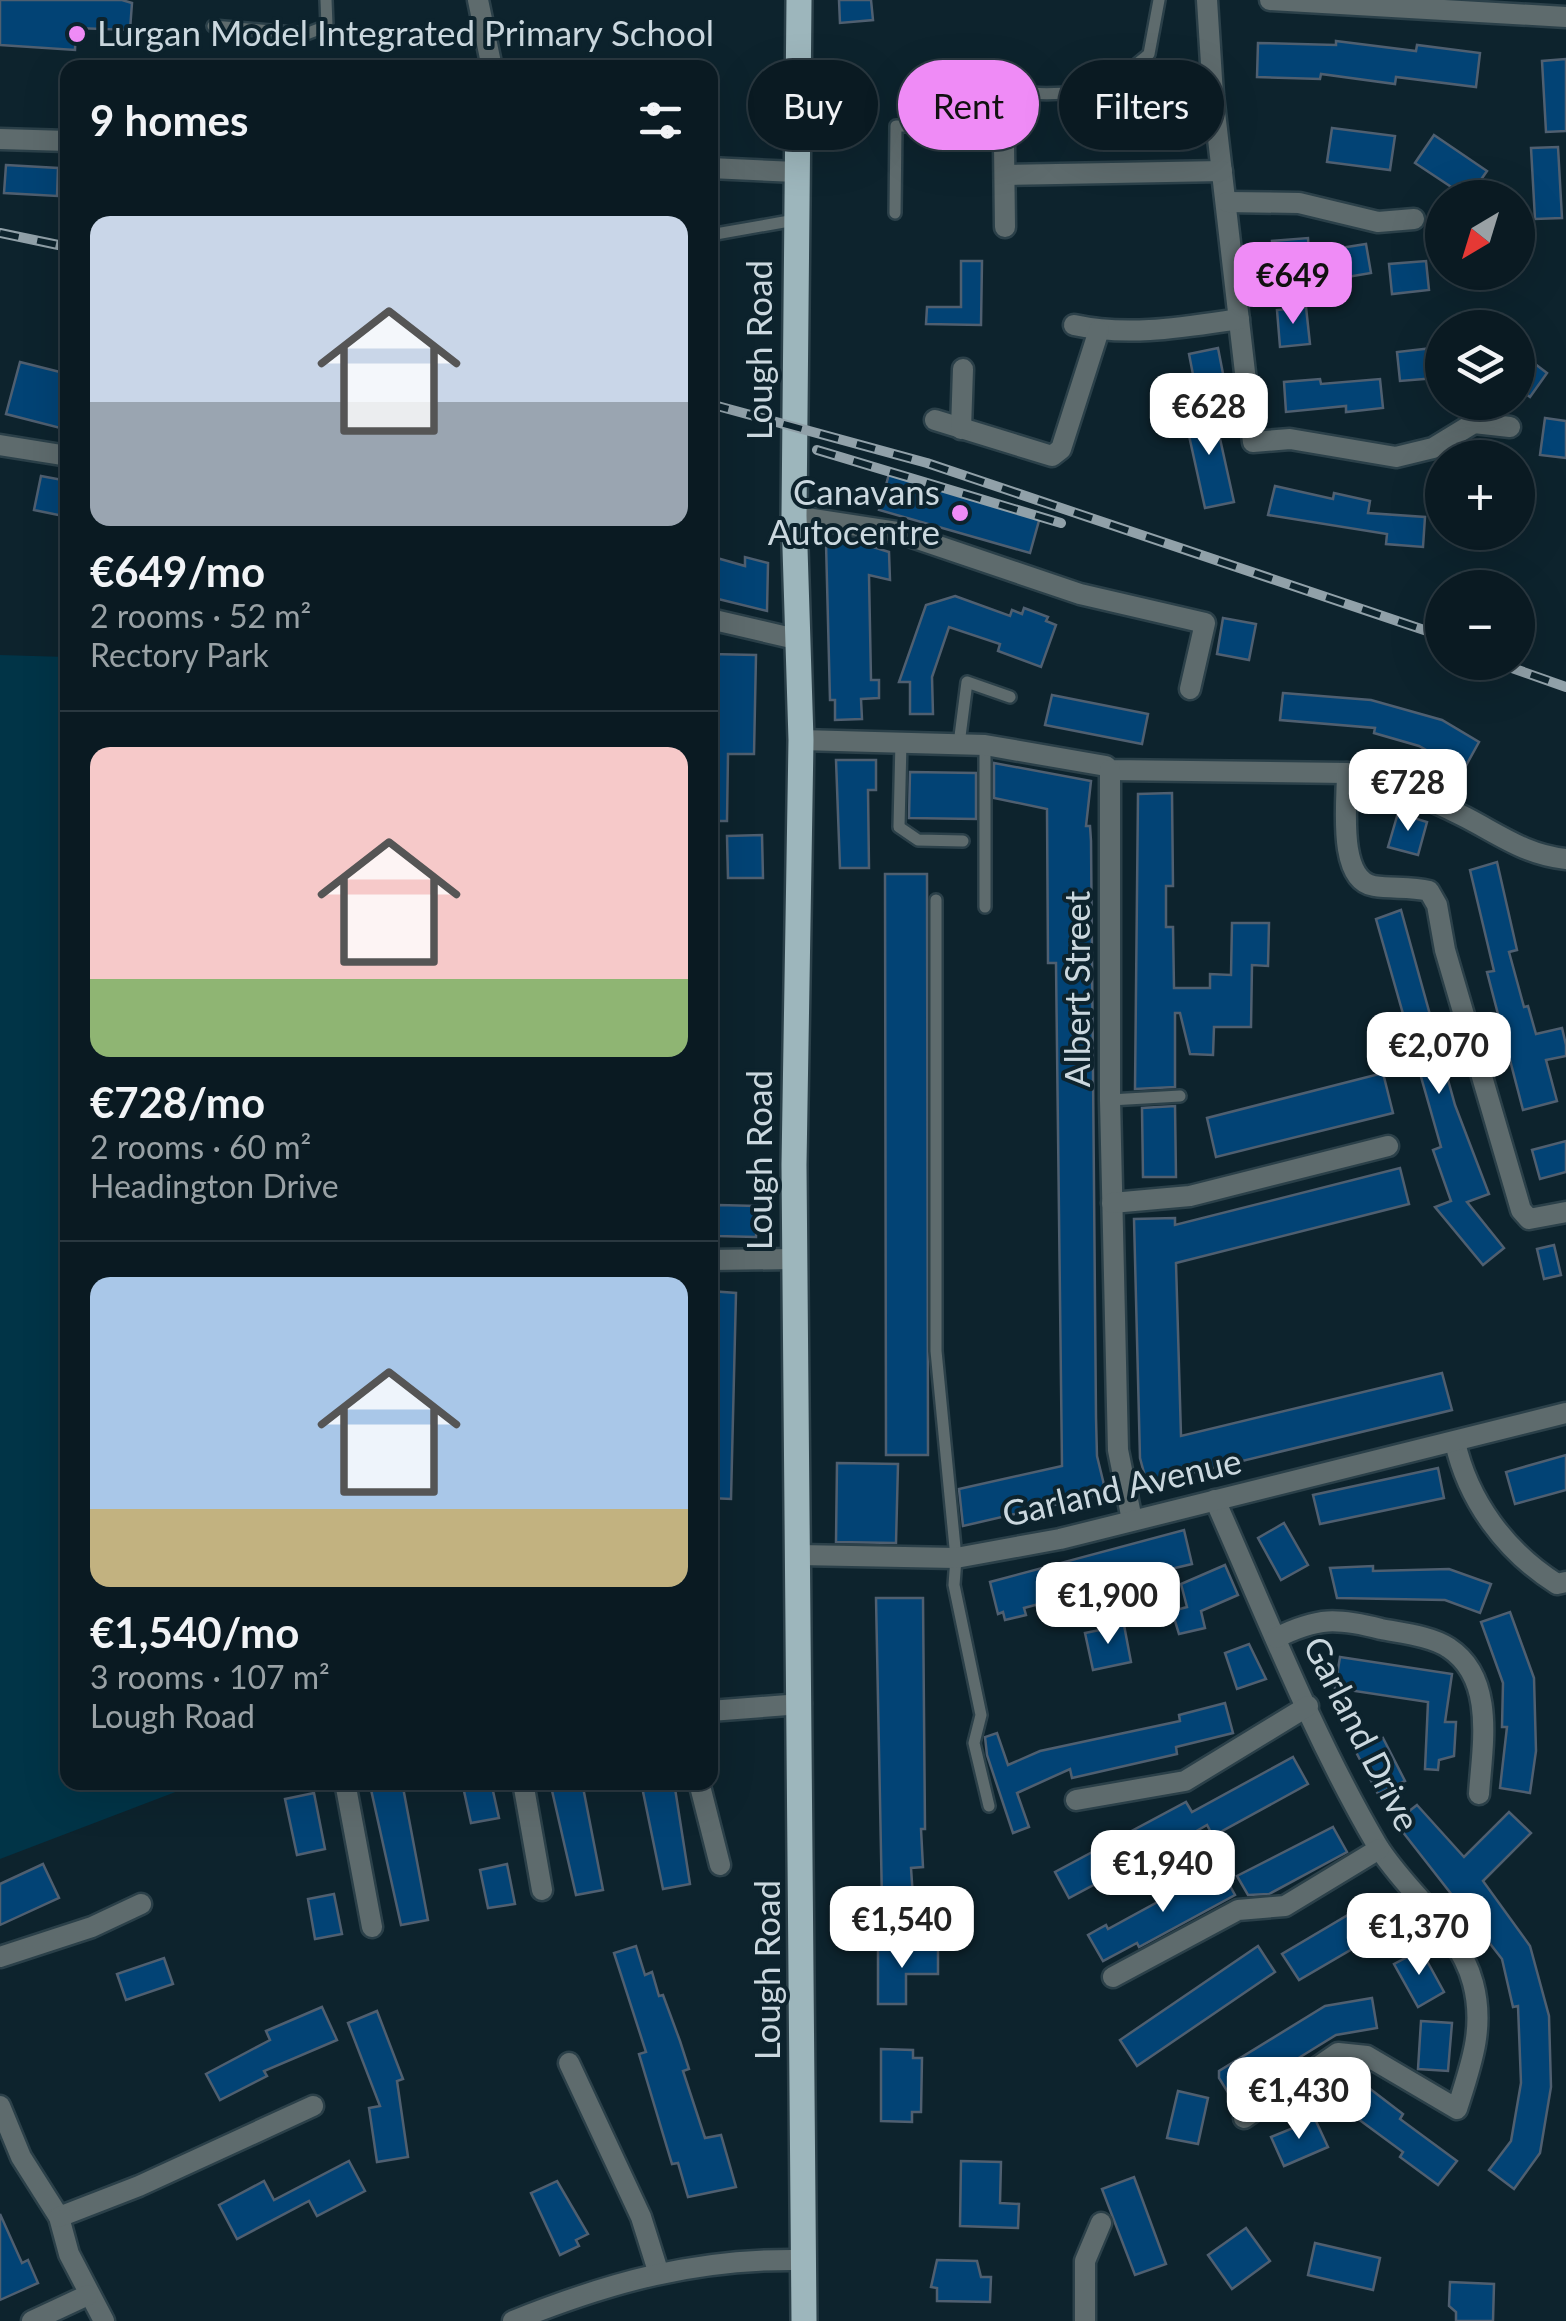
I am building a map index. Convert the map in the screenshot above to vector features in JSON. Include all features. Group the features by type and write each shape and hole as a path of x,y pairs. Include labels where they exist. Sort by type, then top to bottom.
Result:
{"main road":[{"name":"Lough Road","path":"799,0 788,352 801,740 795,1258 804,2321"}],"street":[{"path":"478,0 490,60"},
{"path":"1207,0 1253,442 1290,438 1396,456 1434,448 1474,423 1510,427"},
{"path":"1270,0 1566,17"},
{"path":"0,139 60,141"},
{"path":"1004,150 1004,227"},
{"path":"718,168 796,172"},
{"path":"1005,175 1222,171"},
{"path":"1227,202 1299,203 1378,222 1414,219"},
{"path":"1074,324 1100,330 1163,330 1239,319"},
{"path":"935,420 1052,456 1061,450 1100,330"},
{"path":"961,429 962,369"},
{"path":"0,445 60,455"},
{"path":"794,516 897,532 1080,594 1205,623 1190,689"},
{"path":"718,621 800,640"},
{"path":"801,740 985,745 1106,766 1110,770 1347,773 1378,779 1451,810 1522,850 1566,859"},
{"name":"Albert Street","path":"1110,770 1110,1100 1118,1450 1132,1520"},
{"path":"1347,773 1348,847 1351,868 1358,879 1371,886 1428,891 1438,905 1445,950 1520,1210 1528,1218 1539,1219 1566,1212"},
{"path":"1112,1203 1190,1196 1388,1146"},
{"path":"718,1260 795,1258"},
{"name":"Garland Avenue","path":"799,1555 956,1558 1060,1539 1566,1413"},
{"path":"1455,1442 1472,1488 1507,1544 1528,1566 1557,1584 1566,1582"},
{"name":"Garland Drive","path":"1215,1500 1308,1706 1380,1849 1443,1929 1472,1979 1478,2042 1457,2108 1367,2056 1338,2053 1244,2118"},
{"path":"1276,1638 1311,1620 1347,1621 1448,1647 1467,1667 1484,1718 1478,1794"},
{"path":"718,1710 801,1704"},
{"path":"1076,1800 1185,1781 1308,1706"},
{"path":"346,1790 372,1927"},
{"path":"525,1790 542,1890"},
{"path":"702,1790 720,1865"},
{"path":"1113,1977 1238,1910 1285,1906 1380,1849"},
{"path":"0,1957 92,1927 140,1904"},
{"path":"569,2063 641,2217 658,2271"},
{"path":"0,2106 21,2157 60,2216 69,2254 104,2321"},
{"path":"60,2216 139,2186 313,2106"},
{"path":"1085,2321 1085,2261 1101,2223"},
{"path":"513,2321 658,2271 762,2259 803,2260"},
{"path":"32,2321 88,2295"}],"lane":[{"path":"213,26 306,34 327,26 326,0"},
{"path":"1039,91 1105,86 1149,54 1157,30 1159,0"},
{"path":"894,214 898,126"},
{"path":"718,233 795,220"},
{"path":"960,744 967,682 1010,697"},
{"path":"901,742 899,827 918,840 963,841"},
{"path":"985,745 985,907"},
{"path":"936,900 936,1351 956,1558 954,1585 980,1715 974,1743 988,1806"},
{"path":"1110,1100 1180,1096"}],"shaded area":[{"path":"0,655 60,657 60,1790 181,1790 0,1859"}],"building":[{"path":"0,0 122,0 132,3 130,30 76,28 75,50 0,45"},
{"path":"839,0 871,0 873,20 840,23"},
{"path":"1336,41 1416,51 1417,45 1480,53 1476,87 1396,77 1395,84 1321,74 1320,79 1257,77 1258,43 1336,45"},
{"path":"1566,59 1566,131 1546,132 1542,61"},
{"path":"1332,128 1395,136 1390,170 1327,162"},
{"path":"1434,135 1487,171 1481,180 1441,180 1415,163"},
{"path":"1558,147 1562,218 1535,219 1531,148"},
{"path":"6,165 58,168 57,196 4,193"},
{"path":"1308,238 1309,253 1366,244 1371,273 1335,279 1333,265 1274,270 1272,241"},
{"path":"961,261 982,261 981,325 926,324 927,307 961,307"},
{"path":"1425,261 1425,290 1429,290 1392,294 1389,264"},
{"path":"1306,307 1310,344 1280,347 1277,310"},
{"path":"1218,348 1225,384 1196,390 1189,354"},
{"path":"1425,349 1425,379 1400,381 1397,352"},
{"path":"20,362 60,372 60,428 6,414"},
{"path":"1535,364 1547,373 1535,390"},
{"path":"1320,379 1321,384 1380,379 1383,408 1346,412 1346,406 1286,412 1284,382"},
{"path":"1213,407 1234,502 1205,508 1184,413"},
{"path":"1545,418 1566,421 1566,458 1540,455"},
{"name":"Canavans Autocentre","path":"889,474 1040,517 1030,553 879,510"},
{"path":"41,476 60,480 60,515 34,510"},
{"path":"1275,486 1333,499 1334,493 1370,501 1368,513 1425,517 1423,547 1386,544 1387,534 1268,515"},
{"path":"854,541 889,552 890,580 869,575 871,680 879,680 879,698 861,699 862,719 835,720 835,700 830,700 826,543"},
{"path":"745,557 768,563 767,611 718,599 718,558 745,566"},
{"path":"955,596 1010,616 1012,610 1022,614 1024,608 1048,617 1046,621 1056,625 1041,667 998,651 1000,644 949,627 932,677 933,714 910,714 910,682 899,682 926,605"},
{"path":"1223,618 1256,624 1249,660 1217,654"},
{"path":"718,654 756,655 754,754 728,754 727,821 718,821"},
{"path":"1283,693 1371,700 1442,720 1479,742 1463,771 1419,746 1374,733 1375,728 1280,720"},
{"path":"1052,695 1148,714 1142,744 1045,725"},
{"path":"836,760 876,760 876,790 868,790 869,868 840,868"},
{"path":"994,763 1091,781 1086,826 1090,826 1091,841 1096,1418 1097,1456 1106,1493 963,1526 959,1489 1062,1466 1056,963 1048,963 1047,809 994,798"},
{"path":"910,772 976,773 976,819 909,818"},
{"path":"1172,793 1173,886 1166,886 1166,927 1173,927 1174,988 1210,988 1210,974 1231,975 1232,923 1269,923 1268,966 1252,965 1251,1027 1214,1027 1213,1055 1190,1054 1180,1013 1175,1013 1175,1087 1135,1089 1138,794"},
{"path":"1398,813 1427,822 1418,855 1388,847"},
{"path":"762,835 763,878 728,878 727,836"},
{"path":"1497,862 1517,950 1509,952 1524,1007 1528,1006 1536,1034 1562,1028 1566,1045 1566,1056 1546,1060 1557,1101 1523,1110 1487,972 1494,971 1470,870"},
{"path":"885,874 927,874 928,1455 886,1455"},
{"path":"1401,910 1455,1105 1489,1194 1467,1202 1504,1248 1483,1265 1435,1207 1451,1201 1433,1150 1441,1147 1376,919"},
{"path":"1383,1073 1393,1113 1216,1157 1207,1118"},
{"path":"1175,1106 1176,1177 1143,1177 1142,1108"},
{"path":"1566,1141 1566,1172 1540,1179 1532,1150"},
{"path":"1400,1168 1409,1204 1176,1263 1181,1436 1442,1373 1452,1410 1147,1484 1140,1458 1134,1219 1175,1218 1175,1225"},
{"path":"718,1205 757,1206 756,1237 718,1236"},
{"path":"1554,1245 1561,1275 1544,1279 1537,1249"},
{"path":"718,1292 736,1293 731,1499 718,1498"},
{"path":"1566,1455 1566,1490 1515,1504 1506,1472"},
{"path":"837,1463 898,1464 896,1543 836,1542"},
{"path":"1438,1468 1444,1498 1320,1524 1313,1495"},
{"path":"1284,1523 1308,1565 1281,1580 1258,1538"},
{"path":"1184,1530 1192,1564 1141,1576 1147,1598 1122,1604 1118,1591 1075,1602 1073,1595 1024,1608 1026,1615 1005,1620 1003,1612 998,1614 990,1582"},
{"path":"1225,1565 1238,1595 1201,1611 1205,1628 1179,1634 1172,1611 1187,1607 1181,1584"},
{"path":"1373,1566 1373,1571 1449,1569 1491,1584 1480,1613 1445,1600 1337,1598 1330,1568"},
{"path":"876,1598 923,1598 923,1867 911,1868 914,1912 892,1914 892,1902 882,1902"},
{"path":"1510,1612 1534,1678 1536,1751 1530,1793 1500,1788 1507,1727 1502,1727 1503,1683 1481,1622"},
{"path":"1124,1625 1131,1662 1093,1670 1085,1633"},
{"path":"1249,1644 1266,1679 1237,1689 1225,1653"},
{"path":"1340,1657 1452,1674 1445,1722 1456,1722 1454,1756 1439,1760 1438,1770 1425,1769 1428,1702 1335,1688"},
{"path":"1225,1703 1233,1733 1176,1747 1177,1754 1072,1778 1070,1769 1017,1793 1029,1827 1013,1833 987,1755 985,1737 997,1733 1008,1765 1040,1751 1180,1721 1179,1715"},
{"path":"1383,1738 1405,1781 1378,1794 1356,1752"},
{"path":"1293,1757 1308,1784 1213,1836 1207,1825 1105,1884 1103,1880 1069,1898 1055,1872 1186,1802 1192,1812"},
{"path":"371,1790 404,1790 428,1920 401,1925"},
{"path":"464,1790 493,1790 499,1818 471,1823"},
{"path":"552,1790 584,1790 603,1890 576,1895"},
{"path":"643,1790 675,1790 690,1884 663,1889"},
{"path":"314,1793 325,1849 297,1855 285,1799"},
{"path":"1417,1805 1464,1857 1509,1812 1531,1833 1483,1881 1530,1946 1549,2016 1551,2087 1540,2153 1514,2189 1489,2170 1511,2141 1521,2083 1518,2006 1513,2007 1502,1959 1395,1822"},
{"path":"1333,1827 1347,1852 1269,1894 1248,1895 1237,1876"},
{"path":"43,1864 59,1898 0,1925 0,1884"},
{"path":"507,1864 515,1904 488,1908 480,1870"},
{"path":"1220,1868 1235,1895 1139,1947 1137,1943 1103,1961 1088,1935 1106,1925 1108,1929"},
{"path":"334,1894 342,1934 315,1939 308,1899"},
{"path":"1358,1909 1364,1942 1299,1980 1282,1954"},
{"path":"636,1946 645,1975 652,1972 680,2041 689,2069 683,2071 705,2138 721,2135 736,2187 688,2197 678,2163 672,2164 639,2054 646,2052 614,1953"},
{"path":"1258,1946 1275,1972 1137,2066 1120,2040"},
{"path":"878,1948 938,1948 938,1974 906,1974 906,2004 878,2004"},
{"path":"1421,1950 1444,1992 1418,2007 1394,1964"},
{"path":"164,1958 173,1984 126,2000 117,1974"},
{"path":"1372,1998 1377,2028 1336,2035 1232,2099 1219,2078 1219,2071 1325,2006"},
{"path":"322,2007 337,2040 264,2071 267,2076 220,2100 206,2074 270,2040 266,2031"},
{"path":"377,2011 403,2079 397,2081 408,2157 377,2162 369,2108 380,2106 348,2023"},
{"path":"1421,2021 1452,2023 1448,2071 1418,2069"},
{"path":"881,2049 913,2050 913,2058 922,2058 921,2112 912,2112 912,2122 881,2121"},
{"path":"1365,2085 1403,2114 1400,2119 1457,2161 1438,2185 1400,2157 1403,2152 1346,2110"},
{"path":"1178,2091 1208,2098 1198,2144 1167,2138"},
{"path":"1315,2119 1328,2147 1284,2166 1271,2137"},
{"path":"349,2161 365,2191 317,2216 309,2201 237,2239 219,2205 264,2181 274,2200"},
{"path":"961,2161 1001,2162 1000,2203 1019,2204 1018,2228 960,2226"},
{"path":"1134,2177 1166,2264 1135,2275 1102,2189"},
{"path":"557,2181 588,2234 576,2240 579,2246 560,2255 531,2193"},
{"path":"0,2214 22,2263 28,2260 38,2283 0,2300"},
{"path":"1246,2228 1270,2261 1232,2289 1208,2255"},
{"path":"1315,2243 1380,2258 1373,2290 1308,2275"},
{"path":"937,2260 977,2261 981,2277 991,2277 990,2302 937,2301 937,2288 931,2287"},
{"path":"1450,2282 1494,2284 1493,2321 1456,2321 1456,2312 1449,2306"}],"railway":[{"path":"0,233 60,245"},
{"path":"718,406 927,463 1425,630"},
{"path":"817,450 1061,523"},
{"path":"1535,676 1566,687"}],"place":[{"name":"Lurgan Model Integrated Primary School","path":"77,34"},
{"name":"Canavans Autocentre","path":"960,513"}]}
